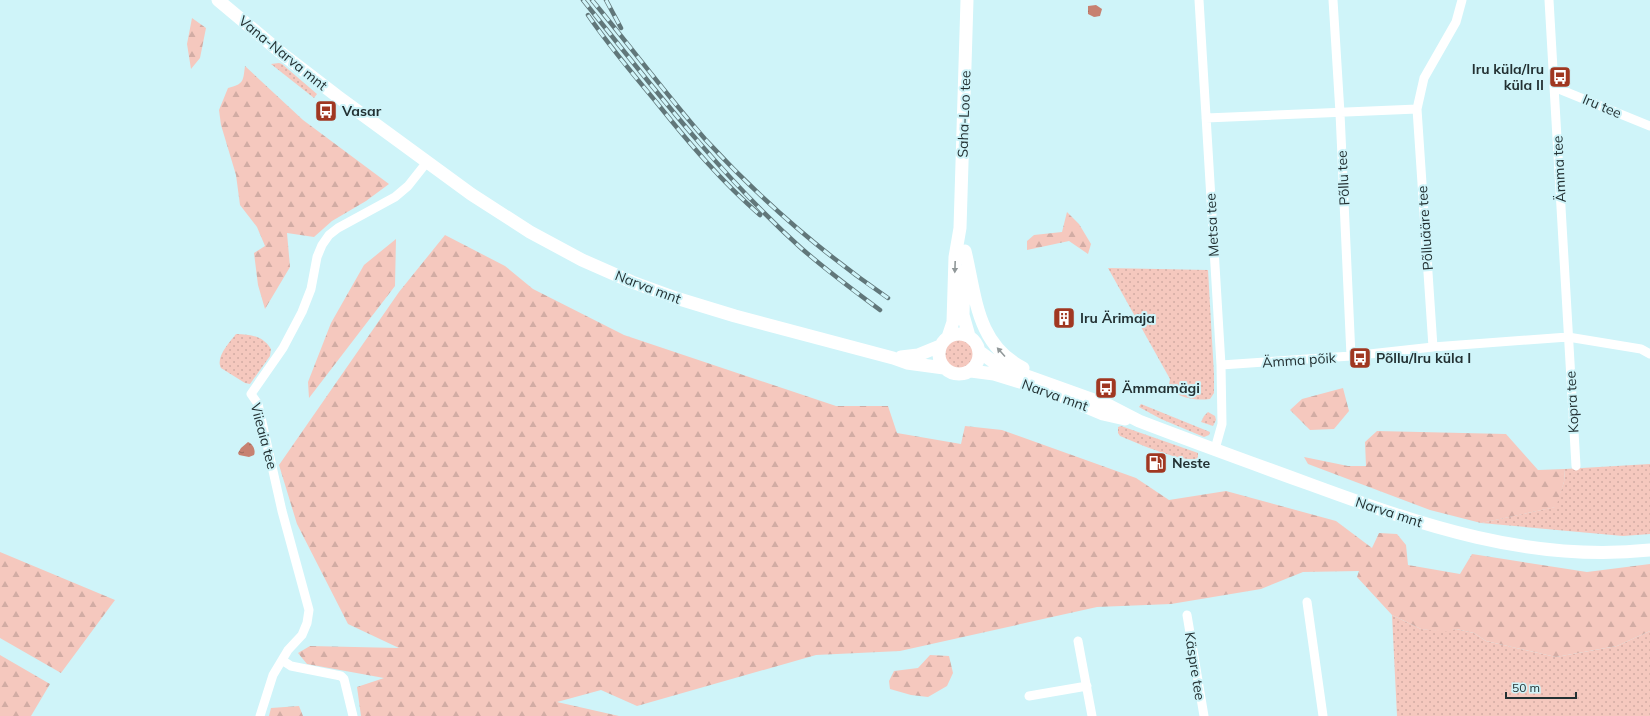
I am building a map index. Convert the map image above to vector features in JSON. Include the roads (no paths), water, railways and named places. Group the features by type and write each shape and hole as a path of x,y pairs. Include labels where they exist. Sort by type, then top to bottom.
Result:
{"main road":[{"name":"Vana-Narva mnt","path":"218,0 297,65 427,162"},
{"name":"Saha-Loo tee","path":"944,341 953,322 955,257 960,228 967,0"},
{"name":"Narva mnt","path":"427,162 471,194 530,232 582,260 632,282 676,298 735,316 907,363 944,368 955,374 971,371 994,374 1050,392 1104,414 1139,421"},
{"name":"Saha-Loo tee","path":"960,228 965,251 963,316 970,336"},
{"path":"965,251 980,317 993,342 1013,363 1028,371 1052,380 1071,391"},
{"name":"Narva mnt","path":"893,358 918,355 959,333 970,336 977,344 980,352 999,366 1108,405 1139,421 1215,450 1389,513 1469,536 1533,548 1574,553 1650,550"},
{"path":"944,341 939,358 944,368"},
{"path":"971,371 978,362 980,352"}],"street":[{"name":"Metsa tee","path":"1199,0 1214,270 1221,366 1222,424 1215,450"},
{"name":"Põllu tee","path":"1333,0 1340,113 1351,356"},
{"name":"Põlluääre tee","path":"1433,347 1417,109 1424,78 1456,22 1462,0"},
{"name":"Ämma tee","path":"1549,0 1568,338"},
{"name":"Iru tee","path":"1554,87 1650,126"},
{"path":"1206,118 1417,109"},
{"name":"Viieaia tee","path":"260,716 273,675 288,650 302,634 307,623 309,610 282,511 258,404 251,394 283,348 302,312 311,289 317,257 322,245 329,235 338,228 395,197 408,186 427,162"},
{"name":"Ämma põik","path":"1221,366 1351,356 1433,347 1568,338 1641,350 1650,354"},
{"name":"Kopra tee","path":"1568,338 1576,466"},
{"path":"1307,602 1323,716"},
{"name":"Käspre tee","path":"1187,615 1204,716"},
{"path":"1078,641 1092,716"},
{"path":"282,660 291,666 340,676 344,680 353,716"},
{"path":"1029,696 1087,686"}],"water":[{"path":"1096,5 1102,9 1100,16 1094,17 1088,14 1088,6"},
{"path":"248,442 254,447 254,455 249,457 239,455 238,453 241,448"}],"railway":[{"path":"583,0 687,128 742,190 801,248 880,310"},
{"path":"592,0 705,139 747,183 815,243 888,298"},
{"path":"606,0 621,28"},
{"path":"588,15 621,60 693,147 732,189 760,215"}],"place":[{"name":"Iru küla/Iru küla II","path":"1560,77"},
{"name":"Vasar","path":"326,111"},
{"name":"Iru Ärimaja","path":"1064,318"},
{"name":"Põllu/Iru küla I","path":"1360,358"},
{"name":"Ämmamägi","path":"1106,388"},
{"name":"Neste","path":"1156,463"}]}
